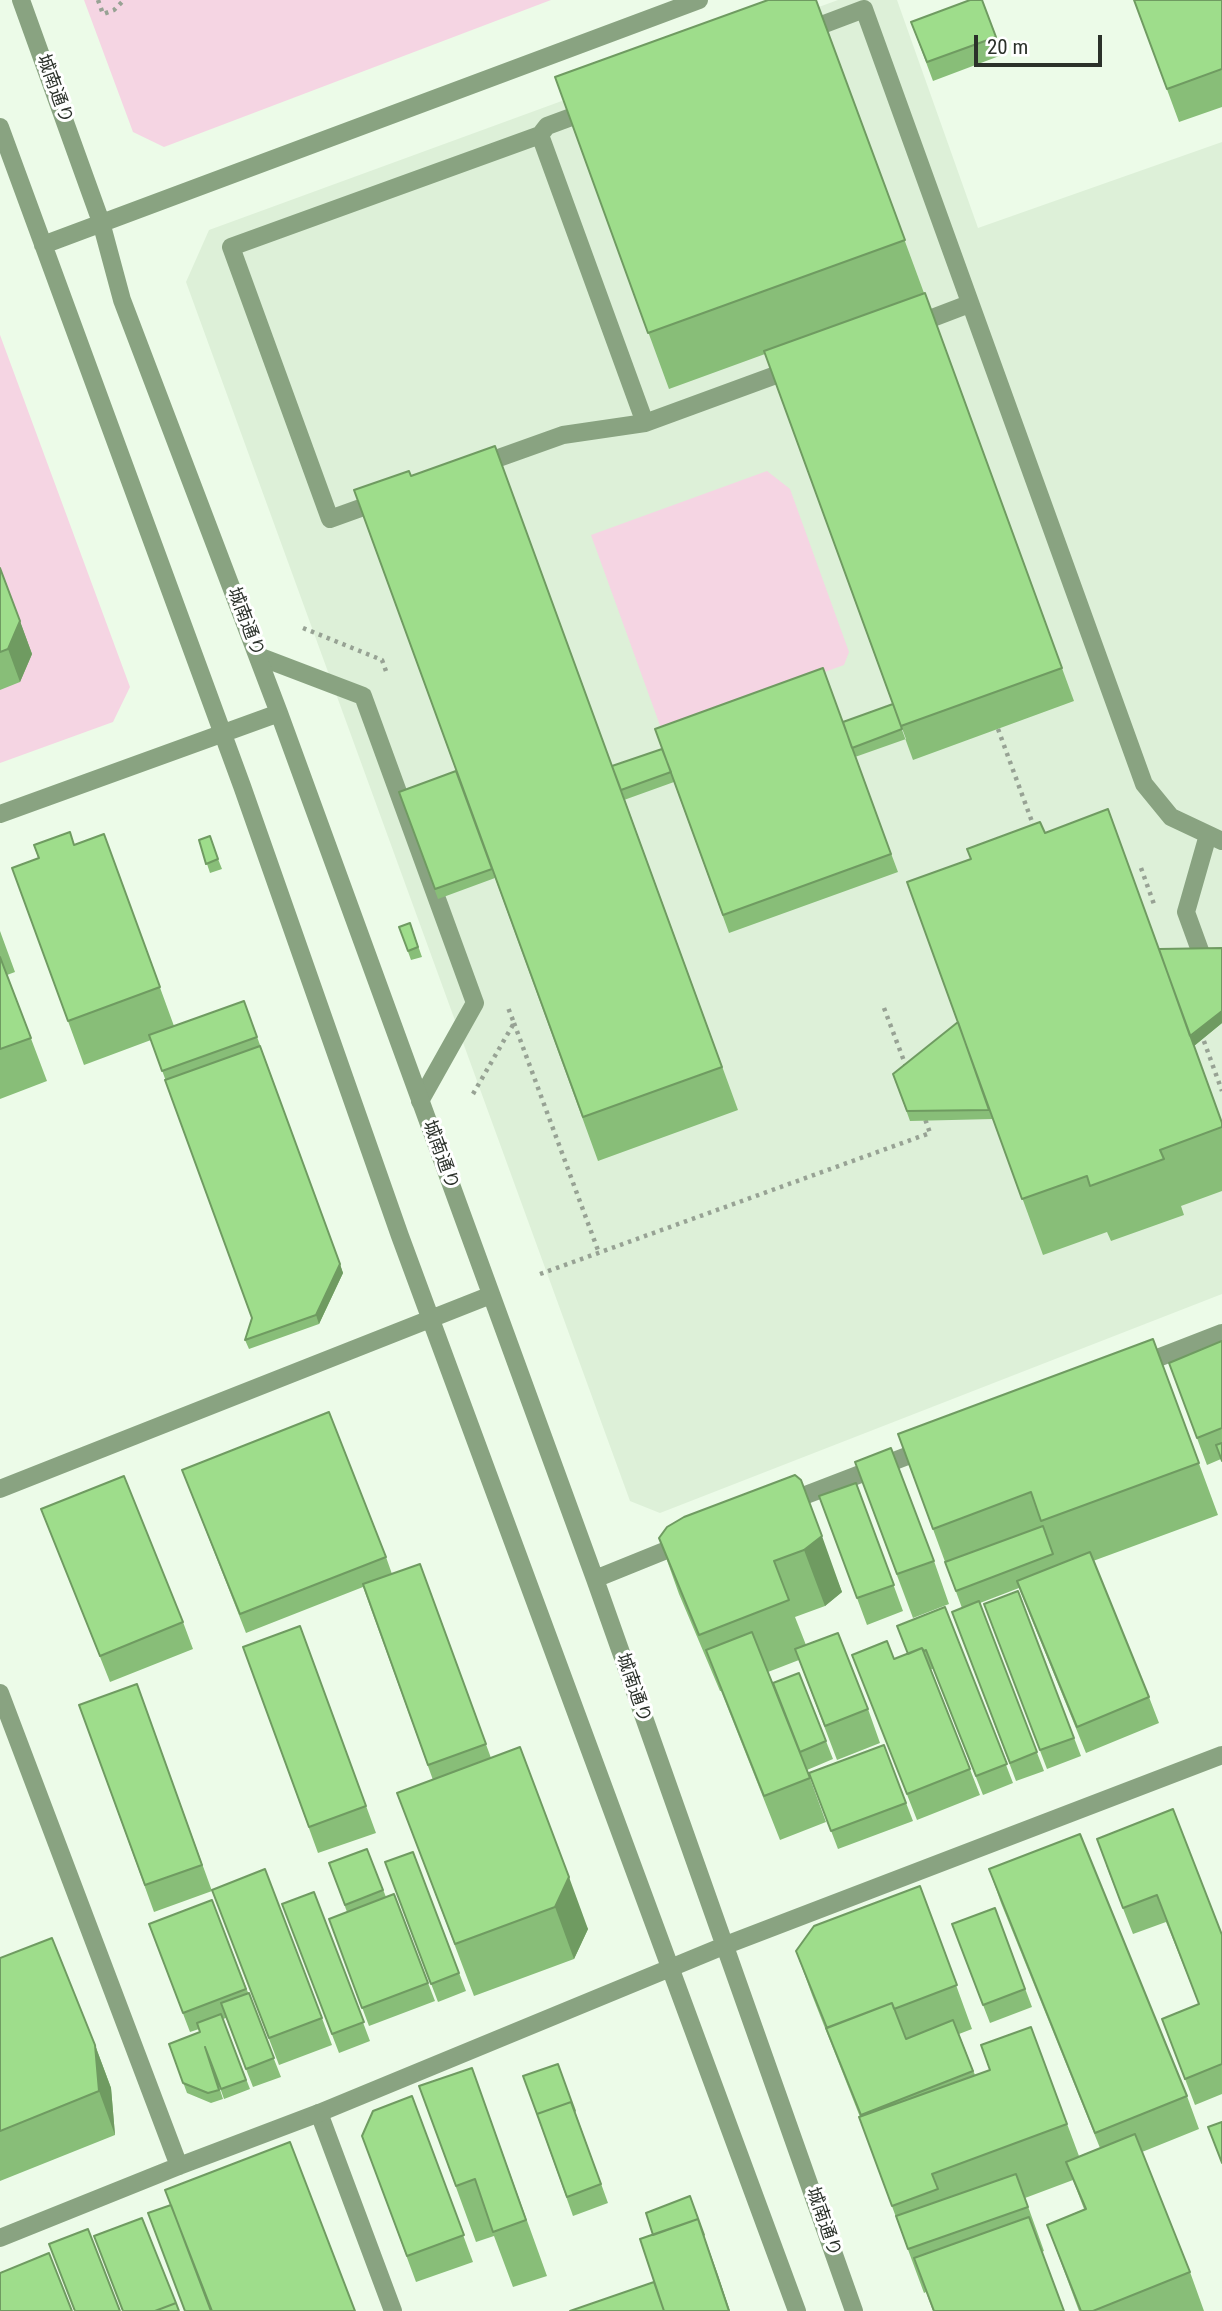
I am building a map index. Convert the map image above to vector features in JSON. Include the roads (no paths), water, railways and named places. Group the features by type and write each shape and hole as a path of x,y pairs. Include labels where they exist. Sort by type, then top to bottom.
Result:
{"street":[{"name":"城南通り","path":"21,0 101,222 122,300 258,656 595,1579 854,2311"},
{"path":"43,245 699,0"},
{"path":"788,37 864,9 1144,784 1171,817 1215,838 1186,912 1222,1011"},
{"path":"395,496 330,519 231,247 540,135 547,126 611,103"},
{"path":"0,127 116,438 430,1318 797,2311"},
{"path":"540,135 645,423"},
{"path":"891,333 969,304"},
{"path":"459,472 563,435 645,423 814,362"},
{"path":"258,656 363,696 475,1003 420,1101"},
{"path":"0,814 279,713"},
{"path":"0,1489 491,1295"},
{"path":"1119,1373 1222,1333"},
{"path":"772,1508 939,1443"},
{"path":"595,1579 695,1538"},
{"path":"0,1693 179,2166"},
{"path":"0,2238 320,2113 726,1945 1222,1755"},
{"path":"320,2113 393,2311"}]}
